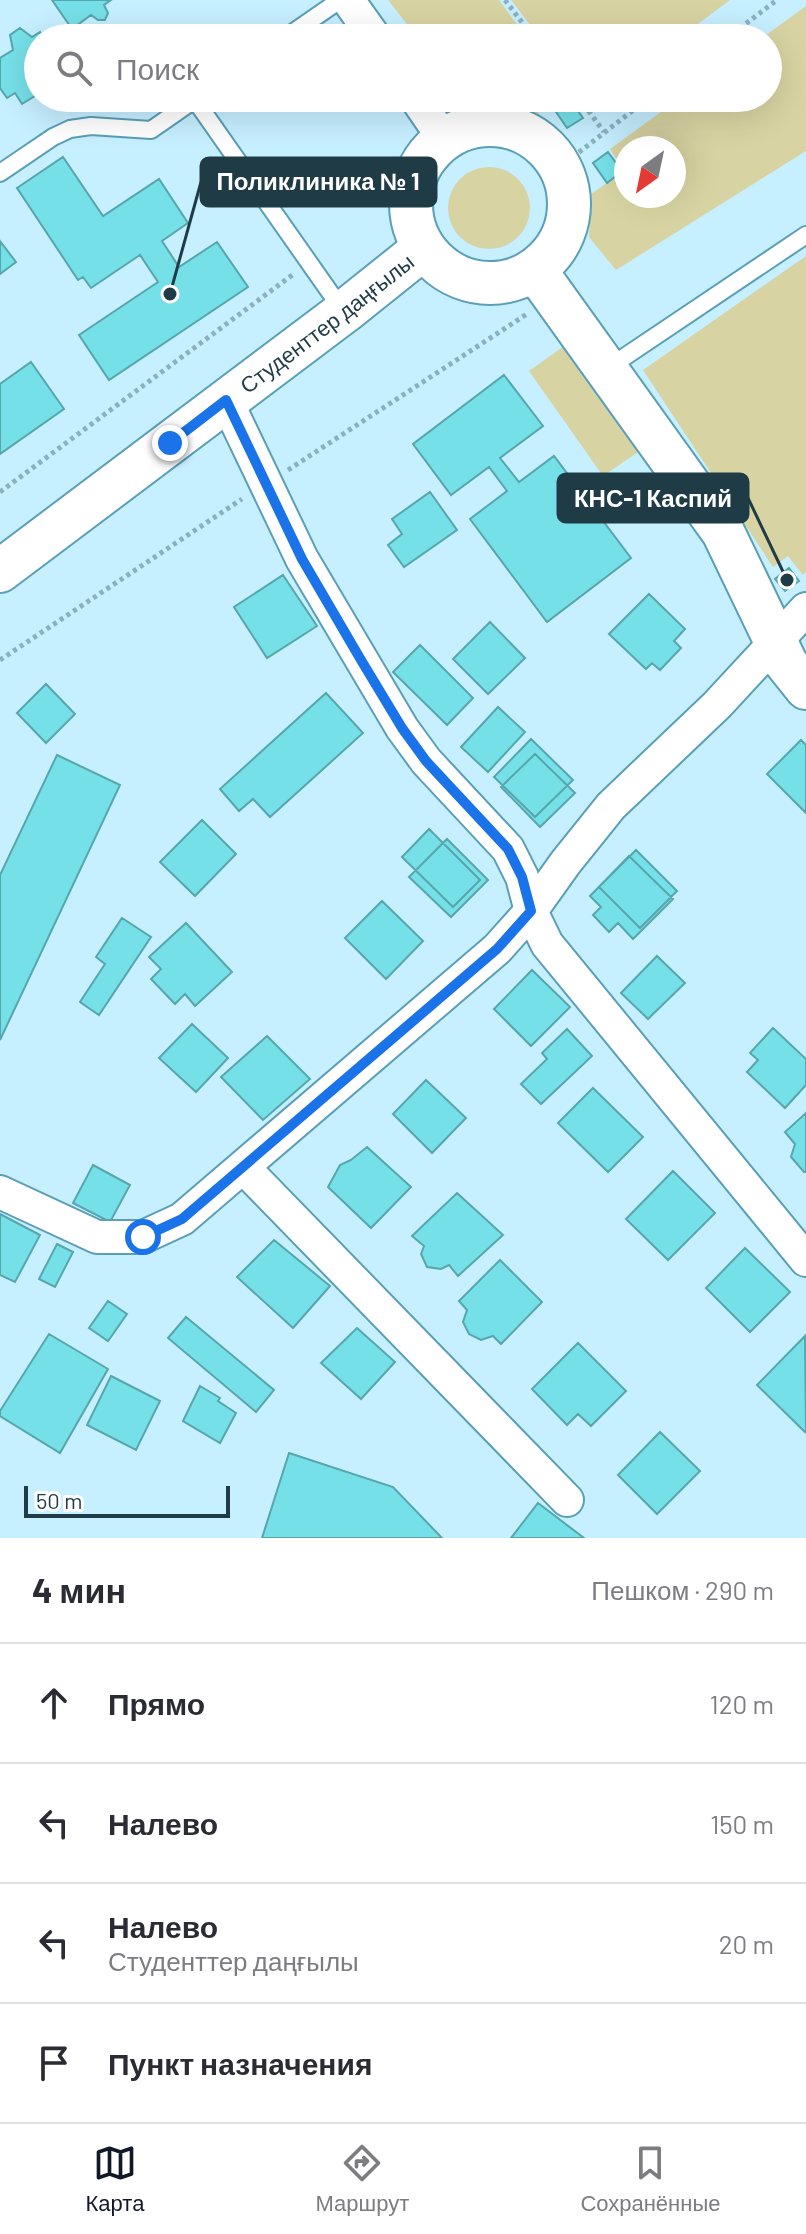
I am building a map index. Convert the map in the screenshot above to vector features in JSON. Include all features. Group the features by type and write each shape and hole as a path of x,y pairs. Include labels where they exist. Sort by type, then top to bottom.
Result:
{"street":[{"path":"348,0 365,24"},
{"path":"426,112 444,139"},
{"path":"495,125 521,131 544,145 560,167 569,192 568,219 559,243 535,270 515,280 493,283 466,279 443,267 424,248 415,229 411,209 412,190 423,161 444,139 469,127 495,125"},
{"name":"Студенттер даңғылы","path":"3,563 344,312 424,248"},
{"path":"535,270 723,532 786,663 806,688"},
{"path":"226,400 302,559 394,715 426,761 508,849 547,944 806,1260"},
{"path":"0,1192 97,1237 143,1237 182,1219 497,949 531,911 611,806 717,705 806,609"},
{"path":"244,1168 567,1500"}],"lane":[{"path":"305,24 340,0"},
{"path":"0,173 70,129 91,126 151,130 177,112"},
{"path":"205,112 344,312"},
{"path":"608,368 806,235"}],"path":[{"path":"505,0 523,24"},
{"path":"745,24 777,0"},
{"path":"589,112 604,132"},
{"path":"560,167 630,112"},
{"path":"0,492 309,263"}],"shaded area":[{"path":"388,0 499,0 517,24 407,24"},
{"path":"511,0 730,0 698,24 529,24"},
{"path":"806,6 806,151 616,270 589,237 591,194 614,178 614,208 686,208 686,136 628,136 661,112 782,112 781,24"},
{"path":"489,167 505,170 518,179 527,192 530,208 527,224 518,237 505,246 489,249 473,246 460,237 451,224 448,208 451,192 460,179 473,170"},
{"path":"806,256 806,572 803,575 788,556 773,567 643,370"},
{"path":"564,346 638,452 603,476 529,371"}],"building":[{"path":"52,0 111,0 104,5 108,13 105,20 91,15 79,24 69,24"},
{"path":"20,28 24,31 22,104 15,93 7,98 0,88 0,58 13,50 10,35"},
{"path":"556,112 579,112 583,118 567,128"},
{"path":"608,152 614,160 614,177 607,183 593,163"},
{"path":"63,157 103,216 159,179 188,223 162,241 179,267 217,242 248,287 109,380 79,335 158,282 140,255 91,288 83,277 78,280 17,188"},
{"path":"0,241 16,262 0,274"},
{"path":"31,362 64,409 0,454 0,384"},
{"path":"504,375 543,426 500,458 519,482 554,456 631,558 547,622 470,519 507,491 489,467 451,495 413,444"},
{"path":"430,492 457,530 404,567 388,545 402,534 392,519"},
{"path":"789,568 799,581 785,591 775,579"},
{"path":"283,575 317,626 267,658 234,607"},
{"path":"649,594 685,629 674,641 681,648 660,670 652,663 646,669 609,634"},
{"path":"490,622 525,658 488,694 453,659"},
{"path":"420,645 473,698 447,725 393,672"},
{"path":"46,684 75,714 46,743 17,713"},
{"path":"326,693 363,733 270,817 253,799 239,811 220,789"},
{"path":"498,707 525,732 488,772 461,747"},
{"path":"531,739 573,780 535,817 494,777"},
{"path":"801,740 806,745 806,813 767,774"},
{"path":"535,754 575,793 540,827 501,787"},
{"path":"57,755 120,785 0,1040 0,875"},
{"path":"202,820 236,854 195,896 160,862"},
{"path":"429,829 480,880 453,907 402,857"},
{"path":"447,839 488,880 451,917 409,877"},
{"path":"636,850 677,891 640,928 599,887"},
{"path":"629,856 673,899 633,939 618,923 609,932 593,915 601,907 590,896"},
{"path":"382,901 423,941 386,979 345,938"},
{"path":"122,918 151,937 99,1015 80,1002 105,964 96,957"},
{"path":"186,923 232,972 195,1006 185,994 175,1004 151,979 161,969 149,957"},
{"path":"657,956 685,983 648,1019 621,993"},
{"path":"532,970 570,1007 531,1046 494,1009"},
{"path":"192,1024 228,1058 196,1092 159,1058"},
{"path":"773,1028 806,1059 806,1085 785,1108 747,1072 758,1060 750,1053"},
{"path":"567,1029 592,1056 541,1104 521,1084 547,1059 542,1053"},
{"path":"267,1036 310,1079 263,1120 221,1077"},
{"path":"426,1080 466,1118 432,1153 393,1114"},
{"path":"593,1088 643,1137 608,1172 558,1123"},
{"path":"806,1113 804,1172 791,1157 795,1144 785,1132"},
{"path":"367,1147 411,1187 371,1228 328,1187 340,1165"},
{"path":"93,1165 130,1185 110,1222 73,1203"},
{"path":"673,1171 715,1213 668,1260 626,1219"},
{"path":"457,1193 503,1235 458,1276 449,1265 441,1269 427,1267 421,1254 424,1246 412,1236"},
{"path":"0,1214 40,1235 15,1282 0,1275"},
{"path":"274,1240 330,1286 293,1328 237,1277"},
{"path":"57,1244 73,1252 55,1287 39,1279"},
{"path":"745,1248 790,1292 750,1332 706,1288"},
{"path":"500,1260 542,1302 501,1344 493,1336 481,1340 469,1334 463,1322 467,1310 459,1301"},
{"path":"108,1301 127,1314 108,1341 89,1328"},
{"path":"186,1317 274,1390 256,1412 168,1338"},
{"path":"357,1328 395,1362 361,1399 321,1363"},
{"path":"49,1334 108,1369 60,1453 0,1416 0,1411"},
{"path":"805,1336 806,1431 805,1432 757,1385"},
{"path":"578,1343 626,1391 591,1426 578,1414 567,1425 532,1389"},
{"path":"111,1376 160,1401 136,1450 87,1425"},
{"path":"200,1386 220,1398 218,1401 236,1413 220,1443 183,1421"},
{"path":"660,1432 700,1471 657,1514 618,1475"},
{"path":"289,1453 393,1487 442,1538 262,1538"},
{"path":"538,1503 584,1538 511,1538"}],"place":[{"name":"Поликлиника № 1","path":"170,294"},
{"name":"КНС-1 Каспий","path":"787,580"}],"route":[{"path":"143,1237 182,1219 244,1168 497,949 531,911 522,877 508,849 426,761 361,660 302,559 226,400 170,443"}]}
